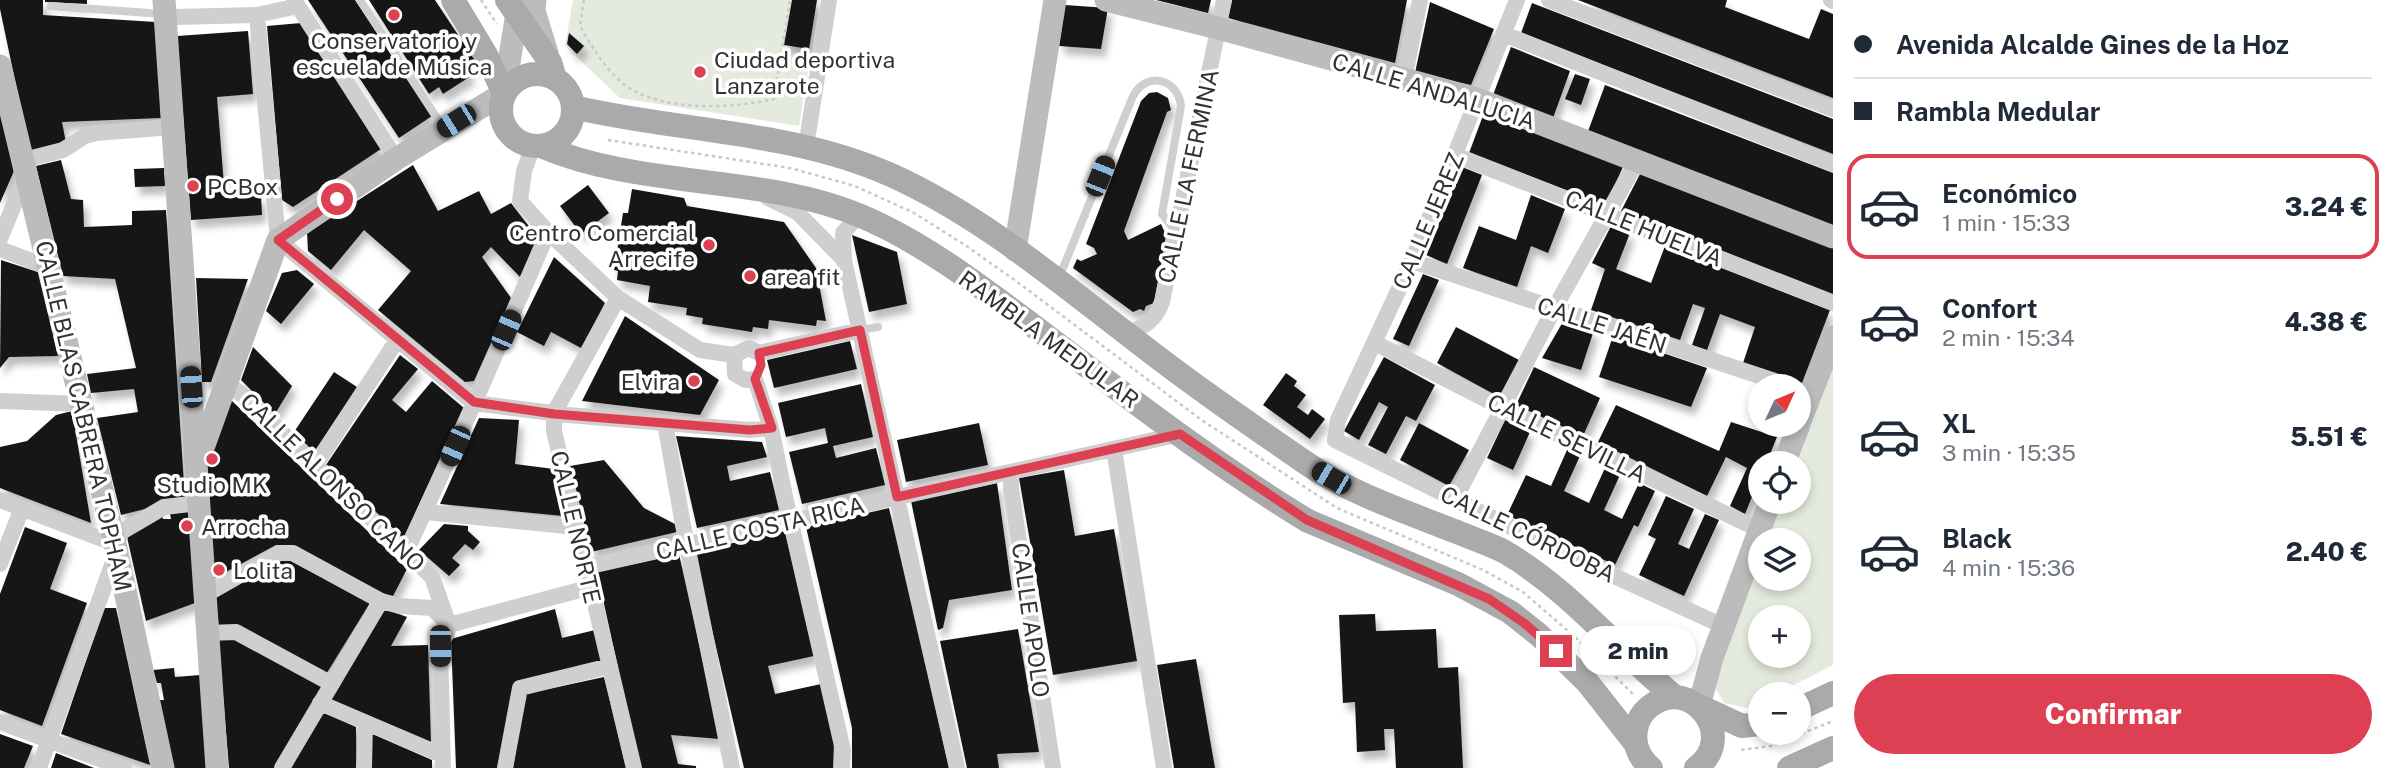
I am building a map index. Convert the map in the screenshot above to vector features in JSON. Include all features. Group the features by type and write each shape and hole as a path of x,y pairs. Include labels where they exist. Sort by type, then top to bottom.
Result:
{"main road":[{"path":"453,0 486,55 504,93"},
{"path":"515,8 552,71 570,95 573,107 569,126 562,136 552,143 537,146 524,144 508,132 502,121 500,109 504,93 514,81 527,75 552,71"},
{"path":"573,107 614,117 749,134 806,147 889,175 938,200 1015,250 1311,467 1400,509 1501,550 1536,572 1675,697"},
{"name":"RAMBLA MEDULAR","path":"537,146 602,167 798,197 859,215 936,258 1189,432 1307,520 1458,584 1510,612 1539,635 1588,683 1642,759"},
{"path":"1811,703 1833,692"},
{"path":"1642,759 1638,721 1644,710 1663,699 1687,699 1742,726 1748,725"},
{"path":"1696,768 1710,753 1713,742 1710,721 1699,706"},
{"path":"1796,766 1833,748"}],"street":[{"path":"806,147 829,0"},
{"path":"1015,250 1055,0"},
{"name":"CALLE ANDALUCIA","path":"1106,0 1477,99 1833,237"},
{"name":"CALLE LA FERMINA","path":"1127,334 1151,322 1157,314 1224,0"},
{"path":"1404,80 1420,0"},
{"name":"CALLE JEREZ","path":"1335,440 1338,419 1412,261 1517,0"},
{"path":"1549,0 1833,109"},
{"path":"165,7 175,17 257,15 296,3 396,159"},
{"path":"165,7 217,768"},
{"path":"278,240 396,159 504,93 515,8"},
{"path":"197,465 278,240 257,15"},
{"path":"1504,34 1833,164"},
{"name":"CALLE BLAS CABRERA TOPHAM","path":"0,66 116,548 163,768"},
{"path":"0,239 25,166 96,133 173,127"},
{"path":"537,146 524,172 520,201 548,232 618,298 700,351 734,355 749,348 759,353 860,330"},
{"name":"CALLE HUELVA","path":"1455,155 1833,303"},
{"path":"1455,499 1554,309 1637,161"},
{"path":"751,190 797,212 844,260"},
{"path":"859,215 843,233 844,260 957,768"},
{"path":"406,552 548,232"},
{"path":"278,240 474,402 554,414 750,430 772,428"},
{"path":"0,249 47,267"},
{"name":"CALLE JAÉN","path":"1412,261 1755,374"},
{"path":"554,414 618,298"},
{"path":"1810,374 1833,337"},
{"path":"315,466 397,340"},
{"name":"CALLE SEVILLA","path":"1375,343 1503,408 1756,528"},
{"path":"759,353 761,365 755,379 772,428 843,750 842,768"},
{"path":"734,355 735,374 745,380 755,379"},
{"name":"CALLE ALONSO CANO","path":"226,382 246,398 432,577 449,625"},
{"path":"0,401 81,404"},
{"name":"CALLE NORTE","path":"554,414 554,431 634,768"},
{"path":"665,423 732,768"},
{"name":"CALLE COSTA RICA","path":"586,567 1189,432"},
{"name":"CALLE CÓRDOBA","path":"1335,440 1552,547 1723,626"},
{"path":"1114,449 1164,768"},
{"name":"CALLE APOLO","path":"1011,472 1011,489 1053,768"},
{"path":"0,500 116,548"},
{"path":"39,768 123,531 164,507 199,503"},
{"path":"0,564 22,508"},
{"path":"426,512 576,527"},
{"path":"205,595 279,552 293,554 381,601 400,606 432,608 449,625"},
{"path":"1699,706 1712,658 1748,561"},
{"path":"449,625 590,587"},
{"path":"282,768 381,601"},
{"path":"320,703 365,722 442,761 440,646 449,625"},
{"path":"208,633 236,632 331,684"},
{"path":"505,768 520,688 610,666"},
{"path":"0,722 124,768"},
{"path":"365,722 365,768"}],"lane":[{"path":"360,0 444,129"},
{"path":"51,6 165,7"},
{"path":"1058,281 1133,96 1142,84 1156,80 1170,84 1180,97 1181,106 1162,214 1176,232"},
{"path":"860,330 878,327"},
{"path":"1796,766 1833,759"}],"path":[{"path":"481,0 515,8"},
{"path":"584,0 580,26 603,63 619,81 636,93 656,99 688,105 725,106 774,99 790,0"},
{"path":"608,140 790,168 855,186 914,213 1016,281 1203,421 1336,508 1483,570 1523,592 1575,637 1634,695"},
{"path":"1189,432 1203,421 1209,412"},
{"path":"1741,750 1771,746 1833,721"}],"shaded area":[{"name":"Ciudad deportiva Lanzarote","path":"573,0 820,0 799,126 620,98 565,46"},
{"path":"1833,367 1833,665 1800,682 1748,682 1747,708 1724,703 1714,685 1749,591 1811,591 1811,528 1773,528 1778,514 1811,514 1811,451 1802,451 1807,438 1811,438 1811,426"}],"building":[{"path":"0,0 43,0 43,15 156,22 161,118 62,122 66,143 30,152"},
{"path":"87,0 87,4 45,2"},
{"path":"308,0 355,0 432,116 399,138"},
{"path":"369,0 435,0 476,62 466,69 471,76 443,94 439,87 429,94"},
{"path":"792,0 817,0 809,49 784,45"},
{"path":"1156,0 1211,0 1208,13"},
{"path":"1232,0 1407,0 1395,63 1228,18"},
{"path":"1578,0 1727,0 1725,7 1809,39 1821,9 1833,14 1833,98"},
{"path":"1430,2 1494,29 1471,85 1415,73"},
{"path":"1532,3 1833,119 1833,154 1521,33"},
{"path":"1065,5 1108,8 1101,49 1059,46"},
{"path":"301,23 381,149 293,207 282,200 267,26"},
{"path":"248,31 253,94 217,97 225,198 261,195 262,215 191,220 177,36"},
{"path":"569,33 584,46 577,54 567,44"},
{"path":"1511,47 1570,71 1553,118 1493,95"},
{"path":"1575,74 1590,79 1581,105 1565,99"},
{"path":"1605,85 1833,173 1833,228 1587,134"},
{"path":"1157,92 1168,98 1171,110 1167,112 1124,231 1128,240 1161,224 1166,235 1154,303 1146,306 1144,311 1140,309 1133,312 1073,268 1077,259 1081,261 1097,254 1094,248 1086,244 1141,101 1149,93"},
{"path":"0,110 14,171 0,203"},
{"path":"1484,113 1623,167 1605,205 1469,153"},
{"path":"61,160 71,199 83,200 84,227 132,225 132,211 166,210 185,499 121,515 97,418 138,412 134,389 91,393 87,374 136,368 115,279 63,276 36,166"},
{"path":"413,165 438,211 479,191 491,214 511,203 538,238 520,277 491,247 482,257 511,298 474,381 465,382 378,310 411,271 364,230 331,270 308,251 307,233"},
{"path":"1462,167 1482,175 1447,264 1426,255"},
{"path":"164,168 165,186 135,187 134,169"},
{"path":"1640,174 1833,248 1833,294 1621,211"},
{"path":"588,185 609,213 581,234 560,206"},
{"name":"Centro Comercial Arrecife","path":"632,189 684,198 687,206 784,222 816,268 826,321 817,320 816,326 769,320 768,329 753,327 752,332 702,324 703,318 686,315 687,308 648,302 650,286 617,280 618,271 614,270 623,213 628,213"},
{"path":"1531,195 1565,209 1548,253 1531,246 1517,287 1463,268 1479,226 1516,240"},
{"path":"1611,226 1630,233 1616,269 1651,283 1665,246 1830,310 1805,374 1775,374 1743,363 1755,327 1720,314 1707,350 1692,345 1705,308 1693,304 1680,340 1591,310 1605,269 1592,263"},
{"path":"852,235 897,252 907,304 869,312"},
{"path":"554,257 605,303 581,348 551,332 544,346 517,332"},
{"path":"1,260 41,273 60,356 9,357 0,368"},
{"path":"297,270 314,284 281,324 266,311 282,273"},
{"path":"1423,274 1439,280 1409,346 1393,339"},
{"path":"196,278 248,279 211,382 202,382"},
{"path":"625,316 719,380 700,415 582,401"},
{"path":"1564,320 1594,330 1581,370 1542,358"},
{"path":"1456,327 1519,360 1499,397 1437,363"},
{"path":"1613,336 1707,368 1691,407 1599,377"},
{"path":"850,341 857,369 774,388 767,360"},
{"path":"253,347 292,386 275,414 241,380"},
{"path":"400,355 418,369 392,400 406,412 432,381 464,408 403,539 326,465"},
{"path":"1384,357 1435,385 1416,421 1406,416 1386,454 1368,445 1388,407 1379,402 1359,440 1344,431"},
{"path":"1534,367 1600,398 1583,436 1516,405"},
{"path":"334,372 357,387 314,452 294,432"},
{"path":"1286,373 1297,381 1294,386 1306,395 1297,407 1308,415 1312,409 1325,419 1310,439 1263,405"},
{"path":"861,384 873,437 833,446 836,458 876,448 885,485 802,504 789,452 828,443 825,428 786,437 778,403"},
{"path":"231,400 407,569 392,598 291,545 276,545 213,579 206,465"},
{"path":"1616,405 1719,451 1731,422 1748,428 1748,438 1777,438 1771,451 1748,451 1748,507 1745,514 1730,506 1747,468 1726,457 1707,496 1598,442"},
{"path":"72,411 91,523 0,488 0,447 27,441 56,415"},
{"path":"479,418 519,420 515,464 554,469 563,516 440,504"},
{"path":"1505,420 1530,432 1513,470 1487,458"},
{"path":"979,423 988,465 906,482 897,440"},
{"path":"1419,423 1469,450 1449,486 1400,460"},
{"path":"676,436 762,442 767,457 727,466 730,481 770,472 779,510 697,528"},
{"path":"1567,450 1580,456 1564,491 1589,503 1605,468 1620,475 1604,510 1622,519 1639,483 1655,491 1638,527 1634,525 1615,565 1507,515 1526,475 1551,486"},
{"path":"604,460 644,508 675,524 677,532 591,552 570,466"},
{"path":"1064,470 1075,536 1114,529 1137,661 1053,675 1019,478"},
{"path":"997,483 1012,590 949,600 943,628 938,630 911,501"},
{"path":"1666,496 1694,509 1678,544 1689,549 1705,514 1719,520 1684,596 1639,575 1656,539 1648,535"},
{"path":"889,508 949,768 852,768 852,728 806,527"},
{"path":"189,510 195,603 146,621 127,537 162,516 163,519 171,519 170,514"},
{"path":"444,524 468,526 468,531 480,542 473,550 465,544 452,558 460,565 449,576 419,550"},
{"path":"25,527 67,543 50,589 87,603 42,726 0,710 0,594"},
{"path":"785,531 814,656 768,666 775,694 821,684 834,742 833,768 744,768 694,552"},
{"path":"679,554 720,739 671,735 678,764 696,768 640,768 597,572"},
{"path":"285,558 370,603 325,676 219,627 214,595"},
{"path":"104,608 116,608 150,765 61,734"},
{"path":"385,609 407,617 391,646 428,645 431,743 330,699"},
{"path":"555,609 562,638 595,630 603,662 514,683 499,768 456,768 451,639"},
{"path":"1375,614 1376,631 1436,629 1438,668 1458,667 1463,768 1396,768 1394,729 1384,729 1385,750 1357,752 1355,702 1343,703 1339,615"},
{"path":"1018,629 1039,752 997,754 999,768 967,768 940,641"},
{"path":"234,634 325,684 277,768 229,768 218,635"},
{"path":"1196,659 1215,768 1174,768 1157,665"},
{"path":"174,668 175,677 200,675 207,768 171,768 155,700 164,700 161,683 157,683 153,670"},
{"path":"604,677 626,768 513,768 525,694"},
{"path":"323,711 356,727 357,768 291,768"},
{"path":"368,732 432,760 432,768 369,768"},
{"path":"0,734 33,746 24,768 0,768"},
{"path":"56,753 94,768 51,768"}],"place":[{"name":"Conservatorio y escuela de Música","path":"394,15"},
{"name":"Ciudad deportiva Lanzarote","path":"700,72"},
{"name":"PCBox","path":"193,186"},
{"name":"Centro Comercial Arrecife","path":"709,245"},
{"name":"area fit","path":"750,276"},
{"name":"Elvira","path":"694,381"},
{"name":"Studio MK","path":"212,459"},
{"name":"Arrocha","path":"187,526"},
{"name":"Lolita","path":"219,570"}],"route":[{"path":"337,199 278,240 474,402 487,406 568,415 750,430 772,428 755,379 761,365 759,353 860,330 897,497 1180,434 1284,507 1307,520 1489,599 1510,612 1556,651"}]}
